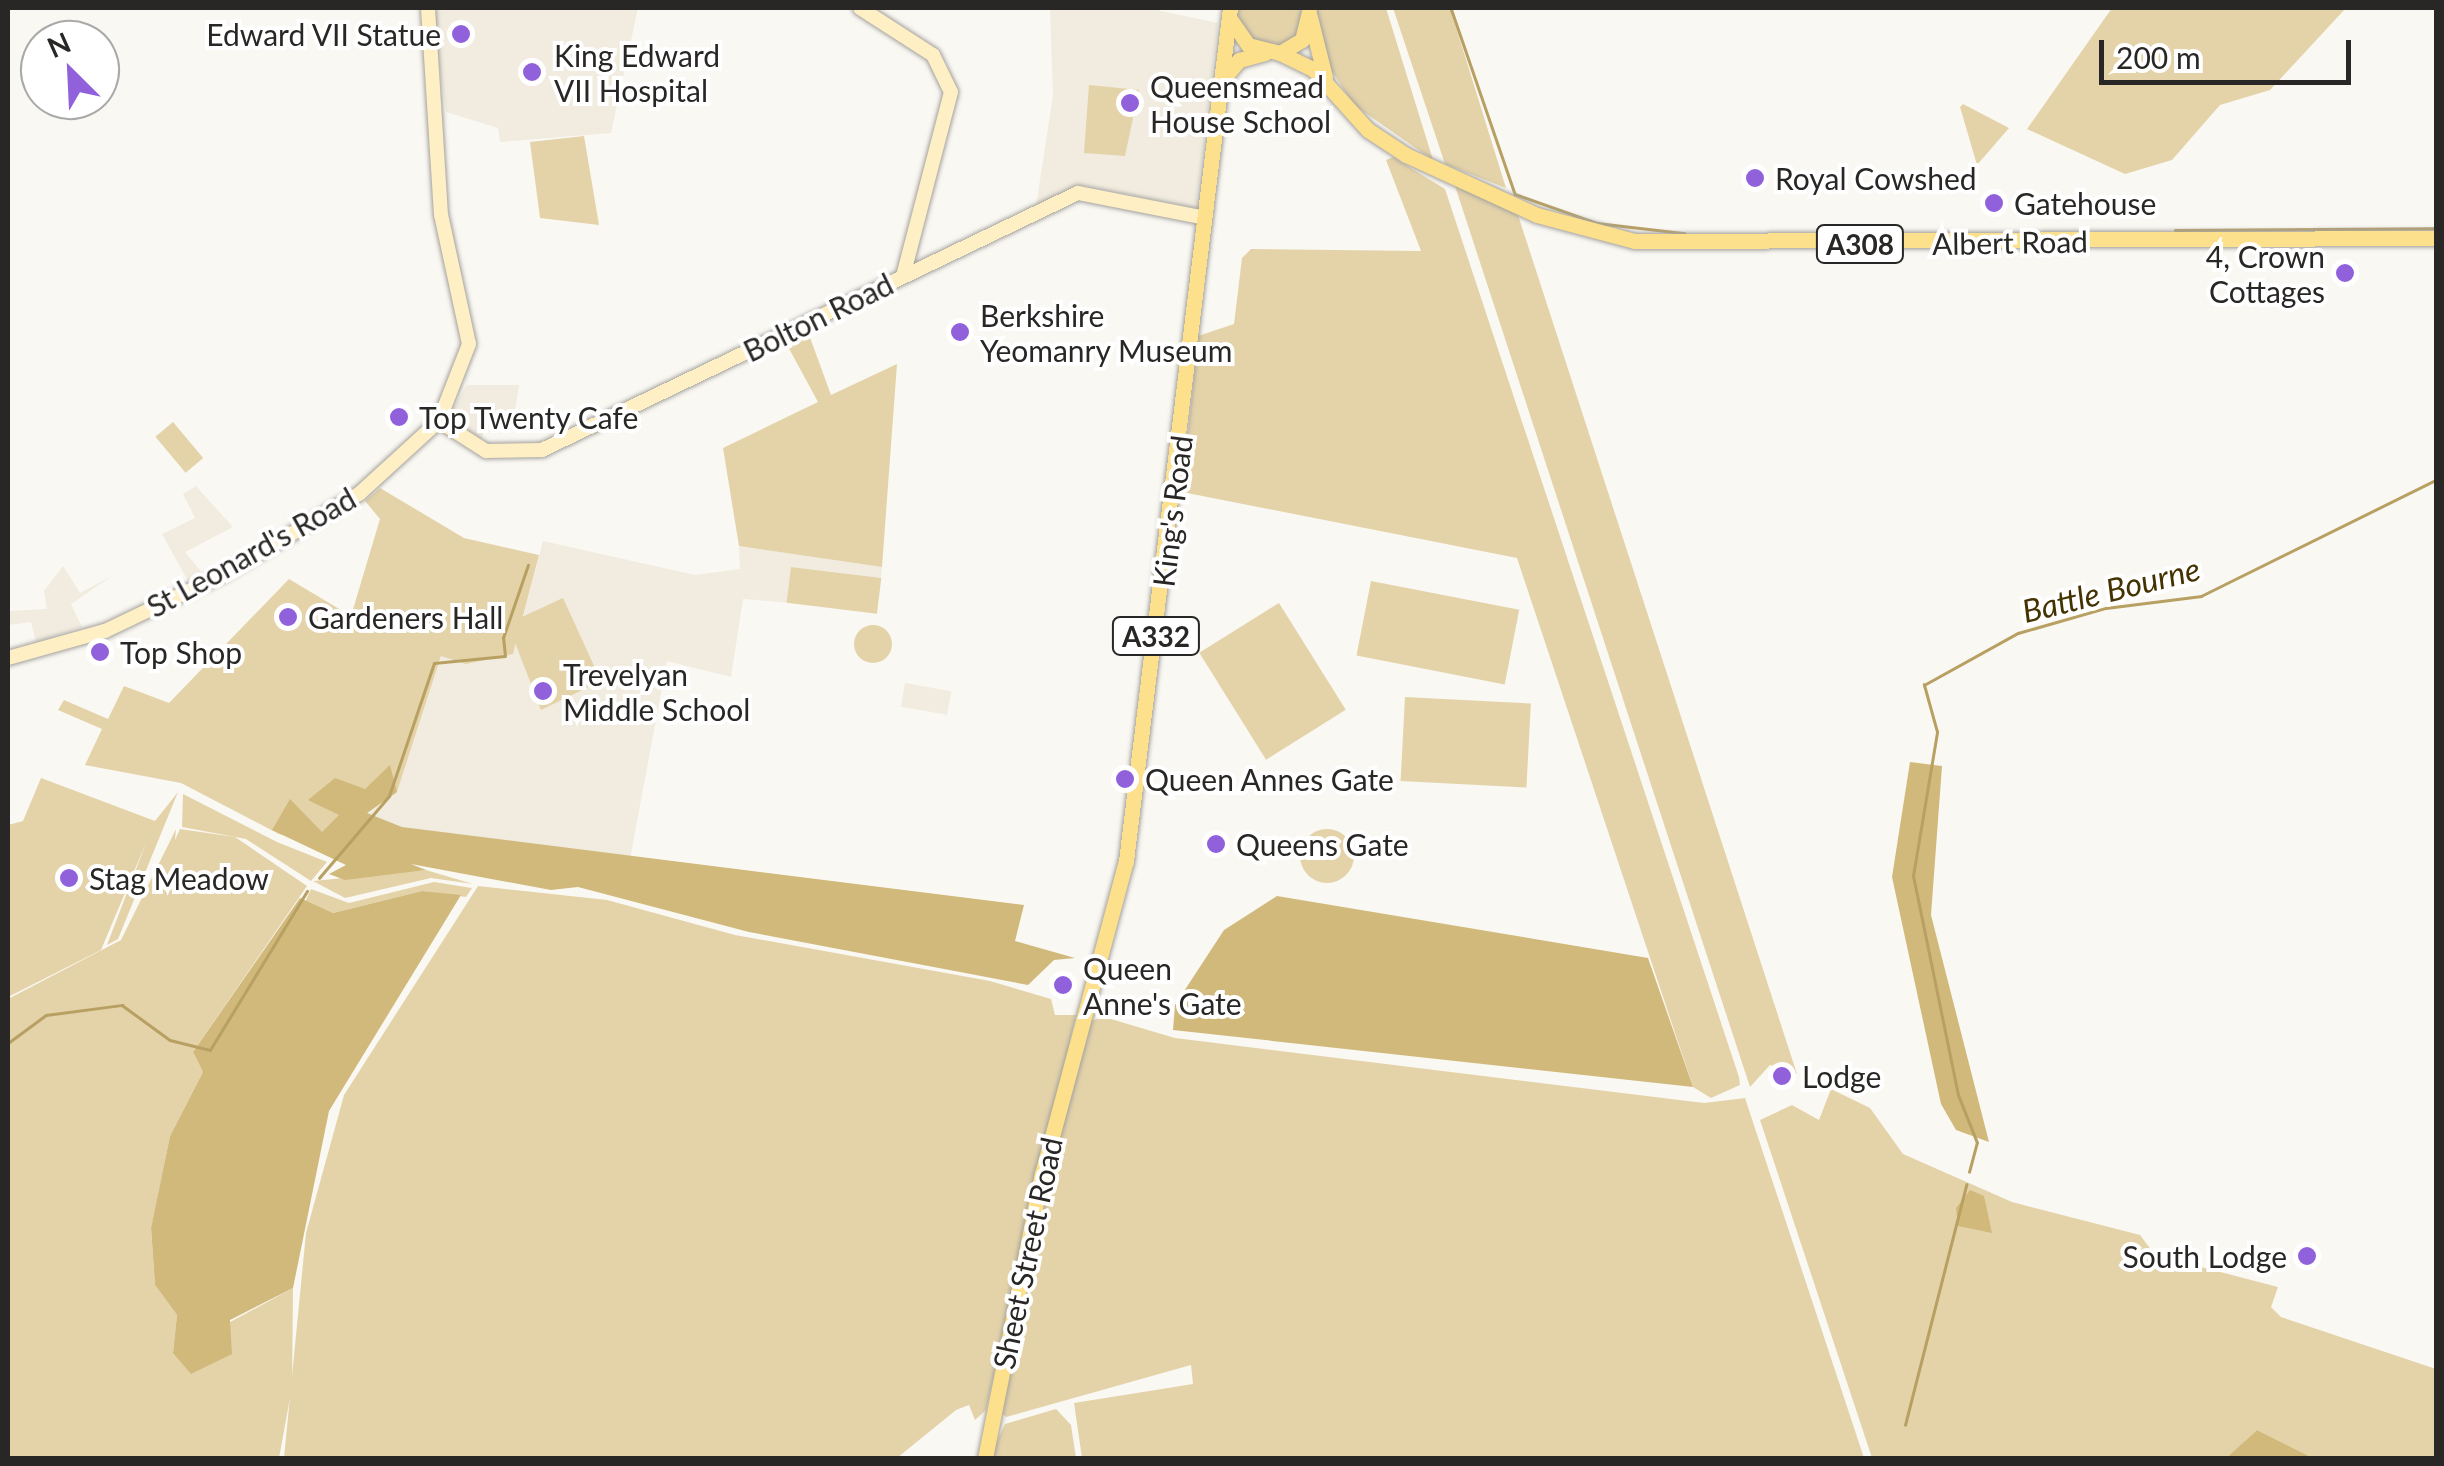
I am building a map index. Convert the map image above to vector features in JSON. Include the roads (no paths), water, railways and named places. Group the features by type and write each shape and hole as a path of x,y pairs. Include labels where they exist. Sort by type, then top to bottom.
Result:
{"main road":[{"path":"1218,86 1239,60 1274,53 1302,40 1308,10"},
{"name":"Albert Road","path":"1308,10 1328,86"},
{"name":"Albert Road","path":"1230,12 1236,36 1274,53 1328,86 1368,130 1447,176 1558,223 1635,241 2436,238"},
{"name":"King's Road","path":"1074,1049 1126,861 1230,12"},
{"name":"Sheet Street Road","path":"985,1458 1074,1049"}],"street":[{"name":"St Leonard's Road","path":"418,8 426,36"},
{"name":"St Leonard's Road","path":"8,658 105,631 224,574 359,494 440,421 469,344 443,231 426,36 428,8"},
{"path":"860,8 933,55 951,92 903,276"},
{"name":"Bolton Road","path":"440,421 486,450 542,450 1078,193 1205,218"}],"waterway":[{"path":"1451,8 1515,194 1597,223 1684,233"},
{"path":"2175,230 2436,228"},
{"path":"1832,233 1856,232"},
{"name":"Battle Bourne","path":"1969,1172 1977,1143 1958,1095 1913,876 1937,732 1924,685 2018,633 2106,608 2201,596 2436,480"},
{"path":"319,878 389,796 434,663 505,656 503,638 528,565"},
{"path":"8,1043 46,1015 122,1005 170,1040 210,1050 307,891"},
{"name":"Battle Bourne","path":"1905,1425 1966,1185"}],"place":[{"name":"Edward VII Statue","path":"461,34"},
{"name":"King Edward VII Hospital","path":"532,72"},
{"name":"Queensmead House School","path":"1130,103"},
{"name":"Royal Cowshed","path":"1755,178"},
{"name":"Gatehouse","path":"1994,203"},
{"name":"4, Crown Cottages","path":"2345,273"},
{"name":"Berkshire Yeomanry Museum","path":"960,332"},
{"name":"Top Twenty Cafe","path":"399,417"},
{"name":"Gardeners Hall","path":"288,617"},
{"name":"Top Shop","path":"100,652"},
{"name":"Trevelyan Middle School","path":"543,691"},
{"name":"Queen Annes Gate","path":"1125,779"},
{"name":"Queens Gate","path":"1216,844"},
{"name":"Stag Meadow","path":"69,878"},
{"name":"Queen Anne's Gate","path":"1063,985"},
{"name":"Lodge","path":"1782,1076"},
{"name":"South Lodge","path":"2307,1256"}]}
